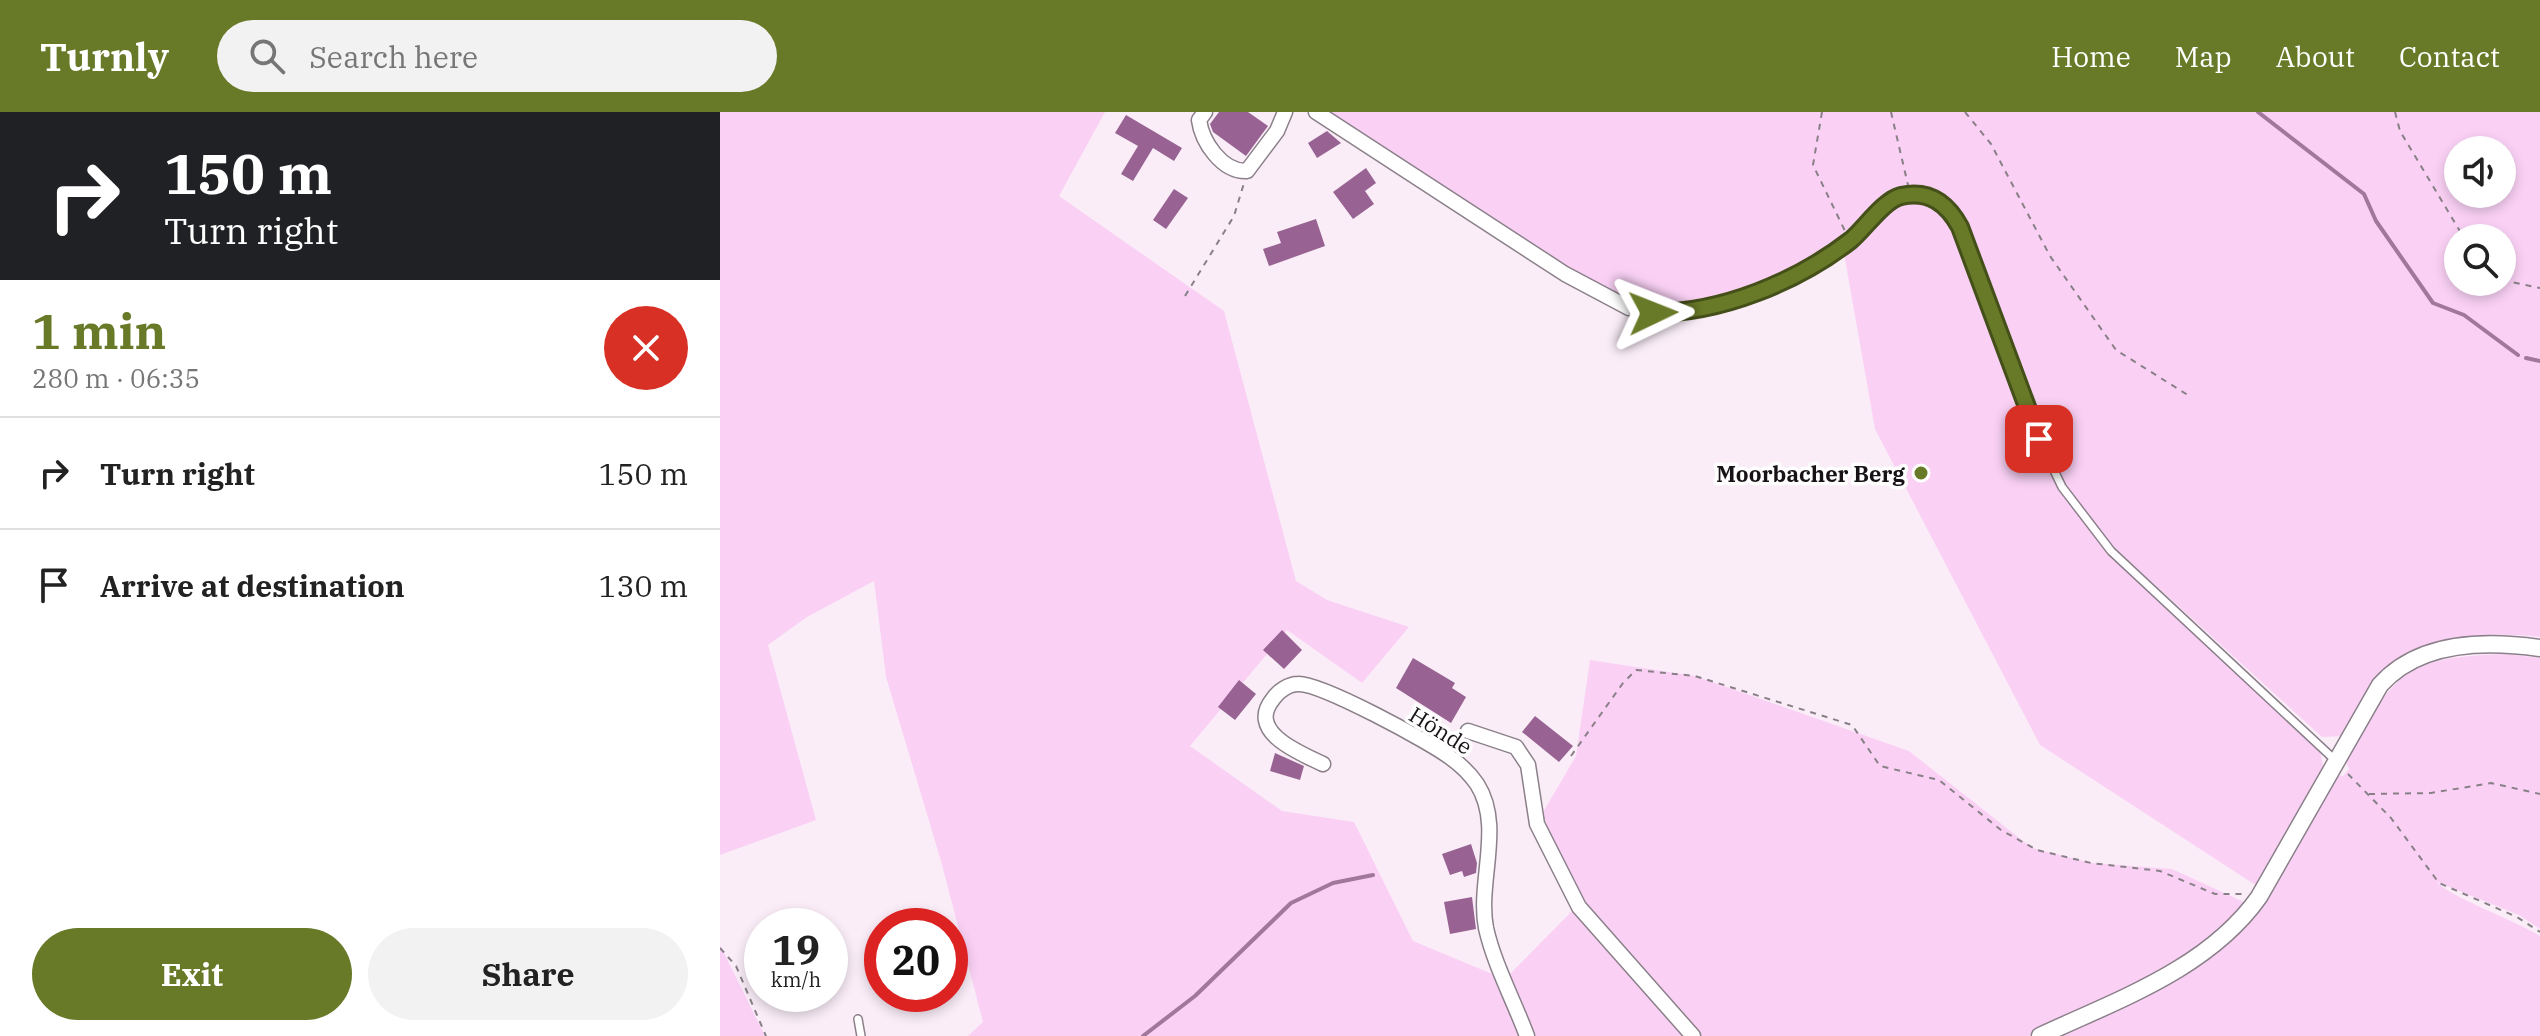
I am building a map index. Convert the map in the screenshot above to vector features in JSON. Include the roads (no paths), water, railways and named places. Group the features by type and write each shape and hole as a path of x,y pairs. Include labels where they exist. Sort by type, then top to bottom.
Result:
{"street":[{"path":"1205,112 1199,120 1206,143 1221,161 1237,171 1247,171 1277,131 1285,112"},
{"path":"1316,112 1565,274 1629,308"},
{"path":"2040,1036 2145,986 2206,951 2240,923 2259,897 2380,685 2401,665 2462,646 2540,648"},
{"name":"Hönde","path":"1323,764 1274,737 1267,725 1266,713 1272,700 1285,687 1299,684 1324,692 1450,756 1473,778 1482,795 1487,815 1487,930 1527,1036"},
{"name":"Hönde","path":"1468,731 1516,747 1522,753 1528,765 1537,824 1579,907 1693,1036"}],"lane":[{"path":"1629,308 1684,313 1718,306 1810,265 1850,240 1897,196 1923,194 1941,202 1952,213 2050,465 2082,516 2111,551 2336,761"},
{"path":"858,1019 861,1036"}],"waterway":[{"path":"2258,112 2364,194 2376,221 2433,303 2464,315 2518,355"},
{"path":"2526,358 2540,361"},
{"path":"1143,1036 1195,996 1291,903 1333,883 1373,875"}],"place":[{"name":"Moorbacher Berg","path":"1921,473"}]}
